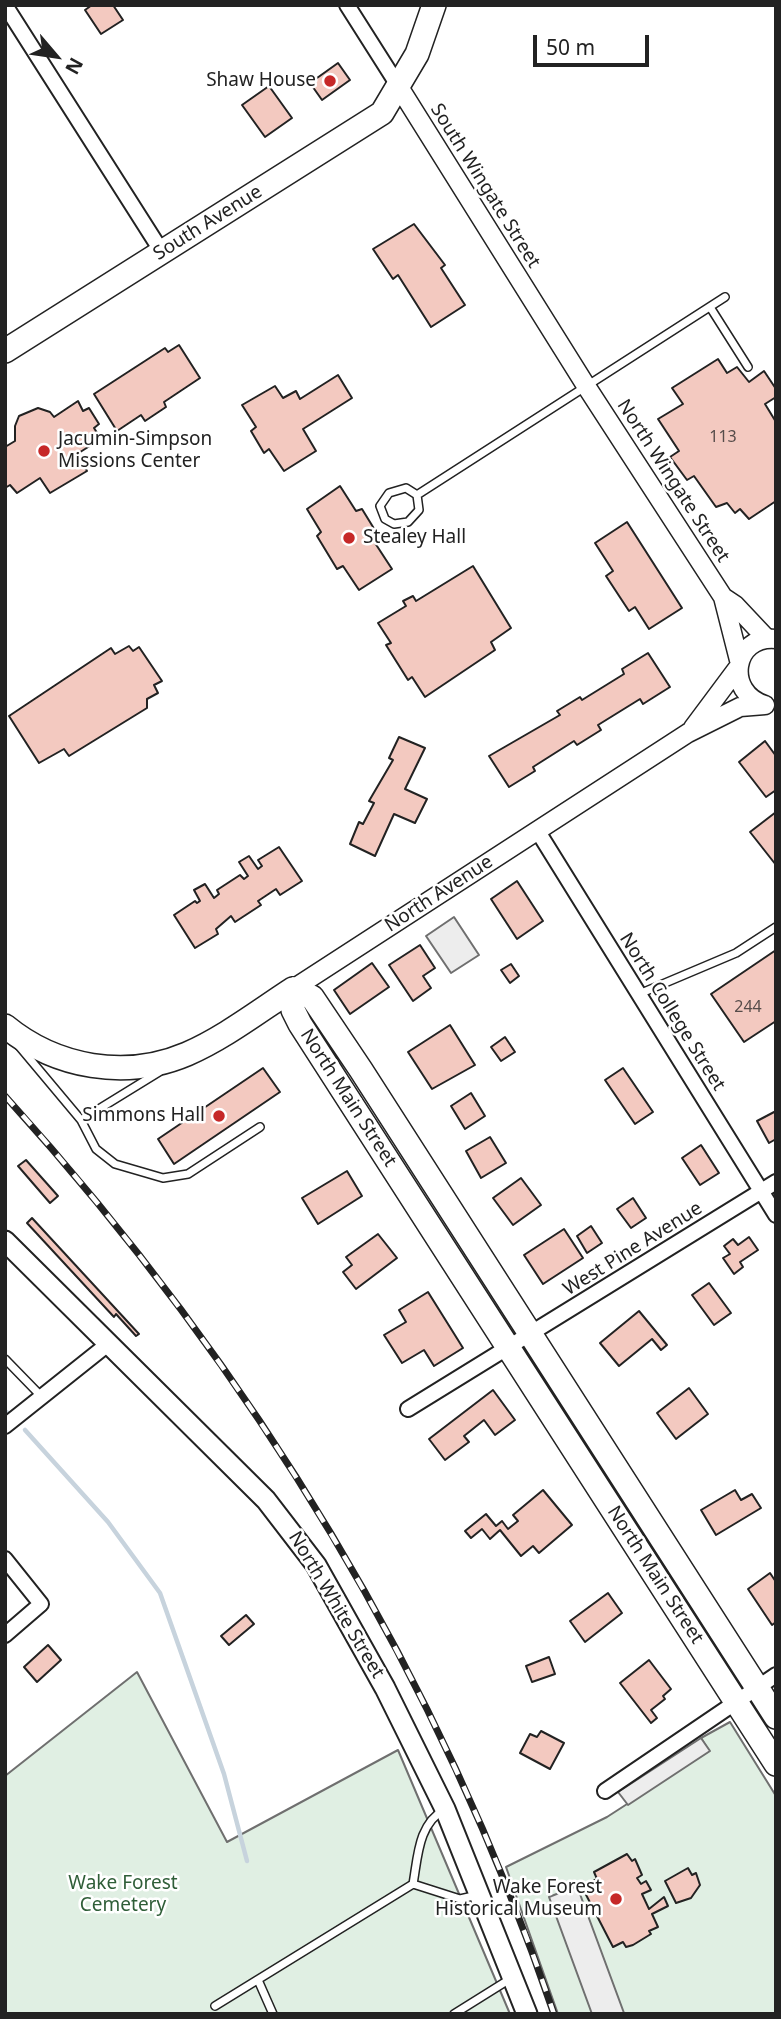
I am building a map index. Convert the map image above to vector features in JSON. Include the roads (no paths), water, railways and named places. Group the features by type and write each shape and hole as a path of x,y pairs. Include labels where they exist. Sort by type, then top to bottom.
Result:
{"main road":[{"name":"South Avenue","path":"6,352 383,113 417,54 434,5"},
{"name":"North Avenue","path":"5,1028 39,1049 91,1066 148,1066 189,1053 293,989"},
{"name":"North Main Street","path":"776,1717 766,1681 530,1334 312,997 293,989 293,1010 300,1024 776,1764"},
{"name":"North White Street","path":"5,1241 199,1430 292,1532 354,1629 445,1809 527,2014"}],"street":[{"path":"5,5 162,252"},
{"name":"South Wingate Street","path":"347,5 588,388"},
{"name":"North Wingate Street","path":"588,388 723,597 738,665 738,679 747,696 773,705"},
{"name":"North Wingate Street","path":"723,597 771,639"},
{"name":"North Avenue","path":"688,733 752,644 771,639"},
{"name":"North Avenue","path":"293,989 688,733 740,707 773,705"},
{"name":"North College Street","path":"537,830 776,1215"},
{"name":"West Pine Avenue","path":"408,1409 776,1182"},
{"path":"5,1426 108,1344"},
{"path":"5,1559 40,1605 5,1634"},
{"path":"605,1791 766,1681"}],"lane":[{"path":"417,495 588,388 725,297"},
{"path":"710,307 748,367"},
{"path":"406,488 417,495 419,510 408,522 394,524 385,519 380,506 389,493 406,488"},
{"path":"639,994 736,953 776,927"},
{"path":"5,1028 81,1120 96,1149 115,1164 163,1178 188,1174 260,1127"},
{"path":"81,1120 189,1053"},
{"path":"5,1359 42,1397"},
{"path":"215,2006 413,1884 420,1842 427,1824 433,1815 445,1809"},
{"path":"413,1884 460,1899 481,1895"},
{"path":"454,2014 513,1977"},
{"path":"258,1980 273,2014"}],"waterway":[{"path":"25,1430 108,1522 160,1593 224,1774 247,1861"}],"railway":[{"path":"5,1096 94,1198 177,1304 255,1414 327,1527 393,1643 453,1764 507,1887 554,2014"}],"place":[{"name":"Shaw House","path":"330,81"},
{"name":"Jacumin-Simpson Missions Center","path":"44,451"},
{"name":"Stealey Hall","path":"349,538"},
{"name":"Simmons Hall","path":"219,1116"},
{"name":"Wake Forest Historical Museum","path":"616,1899"}],"park label":[{"name":"Wake Forest Cemetery","path":"123,1895"}]}
